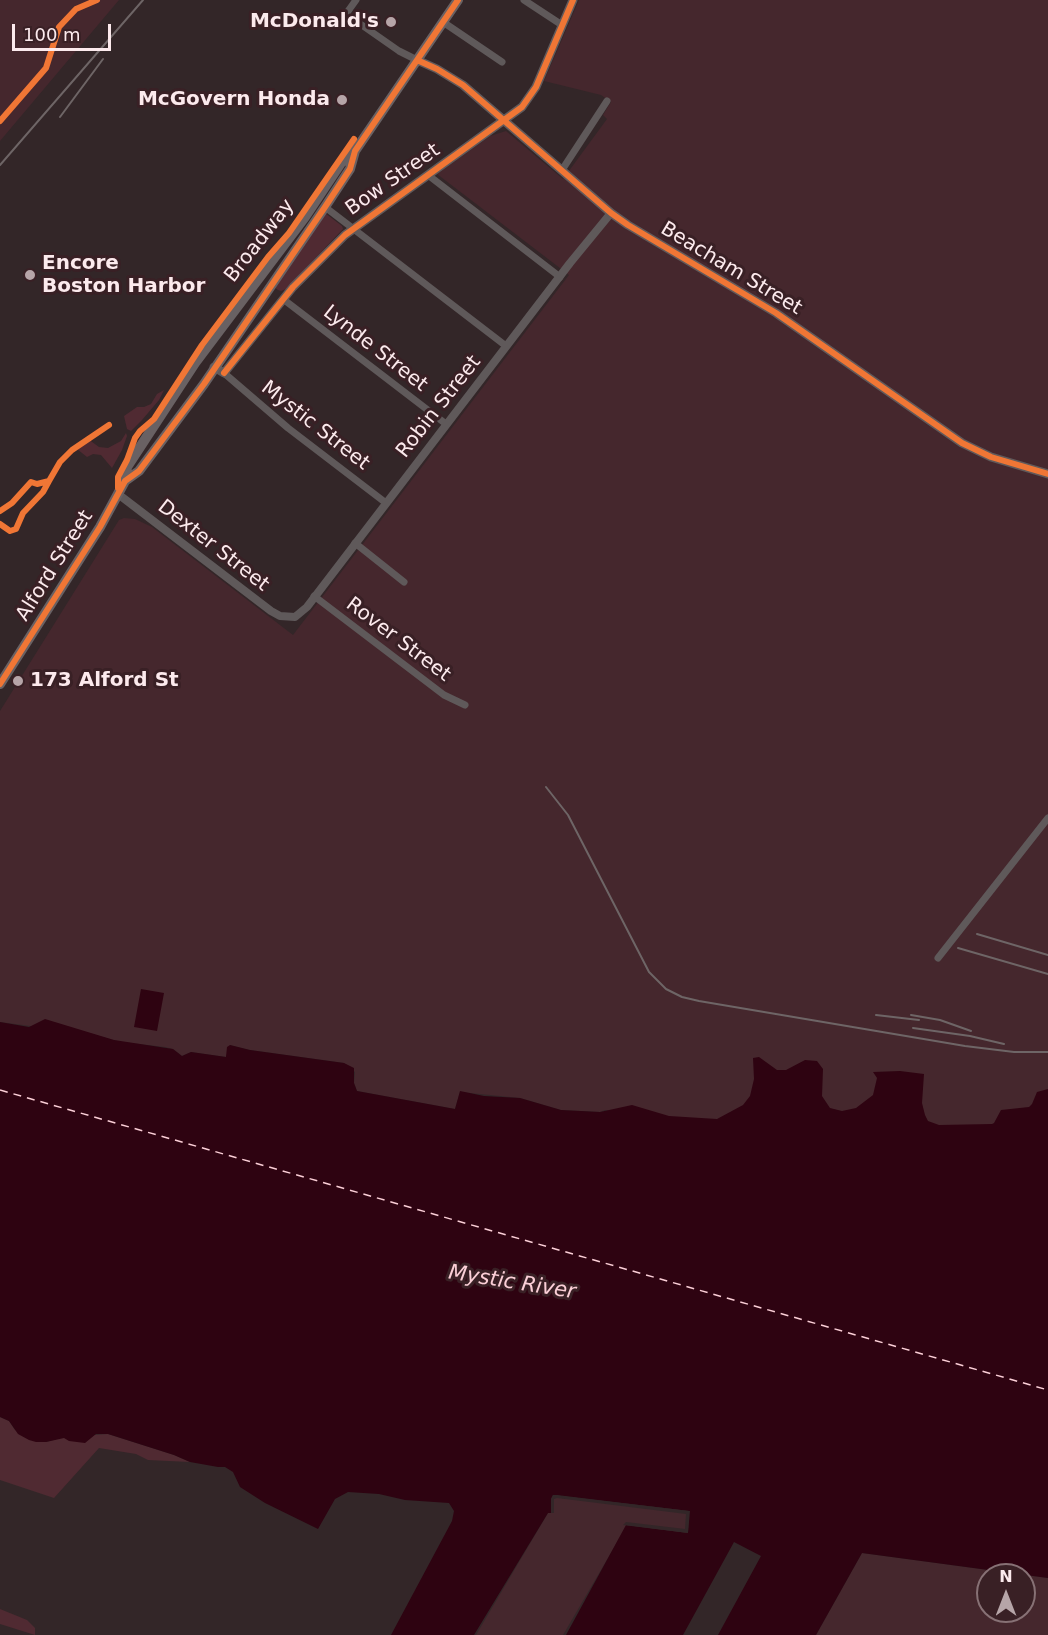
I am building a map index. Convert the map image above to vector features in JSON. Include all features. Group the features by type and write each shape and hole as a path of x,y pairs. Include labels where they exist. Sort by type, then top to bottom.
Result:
{"main road":[{"name":"Broadway","path":"118,494 125,481 127,467 195,363 305,218 341,163 355,151 458,0"},
{"name":"Bow Street","path":"219,370 310,270 353,228 522,107 533,93 573,0"},
{"name":"Beacham Street","path":"417,60 463,85 611,213 628,225 776,313 962,443 991,457 1048,474"},
{"name":"Broadway","path":"125,481 139,471 202,386 219,370 350,169 355,151"},
{"name":"Alford Street","path":"0,684 100,527 118,494"}],"street":[{"path":"356,0 346,14 399,51 417,60"},
{"path":"524,0 562,25"},
{"path":"443,22 502,62"},
{"path":"562,170 607,101"},
{"path":"428,175 560,277"},
{"path":"326,207 506,346"},
{"name":"Robin Street","path":"291,617 308,607 314,596 446,424 611,213"},
{"name":"Lynde Street","path":"283,299 446,424"},
{"name":"Mystic Street","path":"219,370 288,428 386,503"},
{"name":"Dexter Street","path":"118,494 271,611 280,616 291,617"},
{"path":"355,543 404,582"},
{"name":"Rover Street","path":"314,596 444,695 465,705"},
{"path":"938,958 1048,818"}],"shaded area":[{"path":"0,0 119,0 0,141"},
{"path":"579,0 1048,0 1048,1213 605,1110 600,1112 561,1110 520,1098 460,1092 455,1109 357,1091 354,1083 355,1072 344,1063 250,1050 230,1045 226,1057 191,1052 182,1056 173,1049 165,1047 0,1022 0,711 119,520 124,518 135,519 152,527 293,635 569,275 437,174 490,136 506,131 563,179 607,119 603,115 611,102 601,95 544,81"},
{"path":"325,213 343,229 286,289 278,290 274,287"},
{"path":"164,390 159,400 142,420 131,431 127,429 124,416 137,407 151,404 157,394"},
{"path":"126,433 122,450 112,468 101,455 93,454 87,457 77,449 77,446 88,439 99,447 108,448 121,441"},
{"path":"0,1417 9,1421 15,1430 46,1442 64,1437 108,1434 190,1462 148,1460 136,1454 99,1448 54,1498 0,1480"},
{"path":"552,1497 690,1511 688,1533 626,1527 563,1635 476,1635 548,1513"},
{"path":"862,1553 976,1568 976,1623 1036,1623 1036,1576 1048,1578 1048,1635 816,1635"},
{"path":"0,1609 27,1620 35,1628 35,1635 0,1624"}],"water":[{"path":"141,989 164,993 157,1031 134,1027"},
{"name":"Mystic River","path":"45,1019 114,1040 173,1049 182,1056 191,1052 226,1057 227,1047 230,1045 250,1050 344,1063 354,1068 354,1083 357,1091 455,1109 460,1091 484,1096 520,1098 561,1110 600,1112 632,1105 669,1116 717,1119 743,1105 750,1096 754,1079 753,1058 759,1057 777,1070 786,1070 805,1060 817,1061 823,1069 822,1096 830,1108 842,1111 856,1108 873,1095 877,1078 873,1072 900,1071 924,1074 922,1103 925,1115 928,1121 939,1125 992,1124 1001,1110 1029,1107 1037,1092 1048,1089 1048,1578 1036,1576 1036,1563 976,1563 976,1568 862,1553 816,1635 718,1635 761,1556 734,1542 683,1635 566,1635 626,1525 688,1533 689,1511 553,1495 551,1513 548,1513 474,1635 391,1635 452,1521 454,1511 449,1503 348,1492 335,1499 318,1529 265,1503 240,1487 233,1472 225,1467 190,1462 108,1434 96,1434 85,1443 64,1438 46,1442 29,1440 18,1434 9,1421 0,1417 0,1022 29,1027"}],"pier":[{"path":"553,1495 690,1511 688,1533 623,1525 626,1522 685,1529 686,1514 557,1498 554,1499 554,1513 551,1513"}],"ferry route":[{"path":"0,1090 1048,1390"}],"railway":[{"path":"0,165 143,0"},
{"path":"60,117 103,59"},
{"path":"546,787 568,815 649,972 666,989 682,997 699,1001 965,1046 1014,1052 1048,1052"},
{"path":"977,934 1048,955"},
{"path":"958,948 1048,974"},
{"path":"876,1015 919,1020"},
{"path":"911,1015 940,1020 971,1031"},
{"path":"913,1028 970,1036 1004,1044"}],"cycle path":[{"path":"0,121 46,68 59,27 76,9 97,0"},
{"path":"0,684 100,527 125,481 139,471 204,384 325,207 350,169 355,151 458,0"},
{"path":"224,373 293,287 345,235 522,107 536,87 573,0"},
{"path":"417,60 463,85 611,213 628,225 776,313 962,443 991,457 1048,474"},
{"path":"118,488 118,477 135,438 154,419 202,345 268,257 289,233 354,139"},
{"path":"0,511 12,503 31,482 37,484 49,481 60,462 72,450 109,425"},
{"path":"0,524 10,531 16,529 23,513 43,492 49,481"}],"place":[{"name":"McDonald's","path":"391,22"},
{"name":"McGovern Honda","path":"342,100"},
{"name":"Encore Boston Harbor","path":"30,275"},
{"name":"173 Alford St","path":"18,681"}]}
